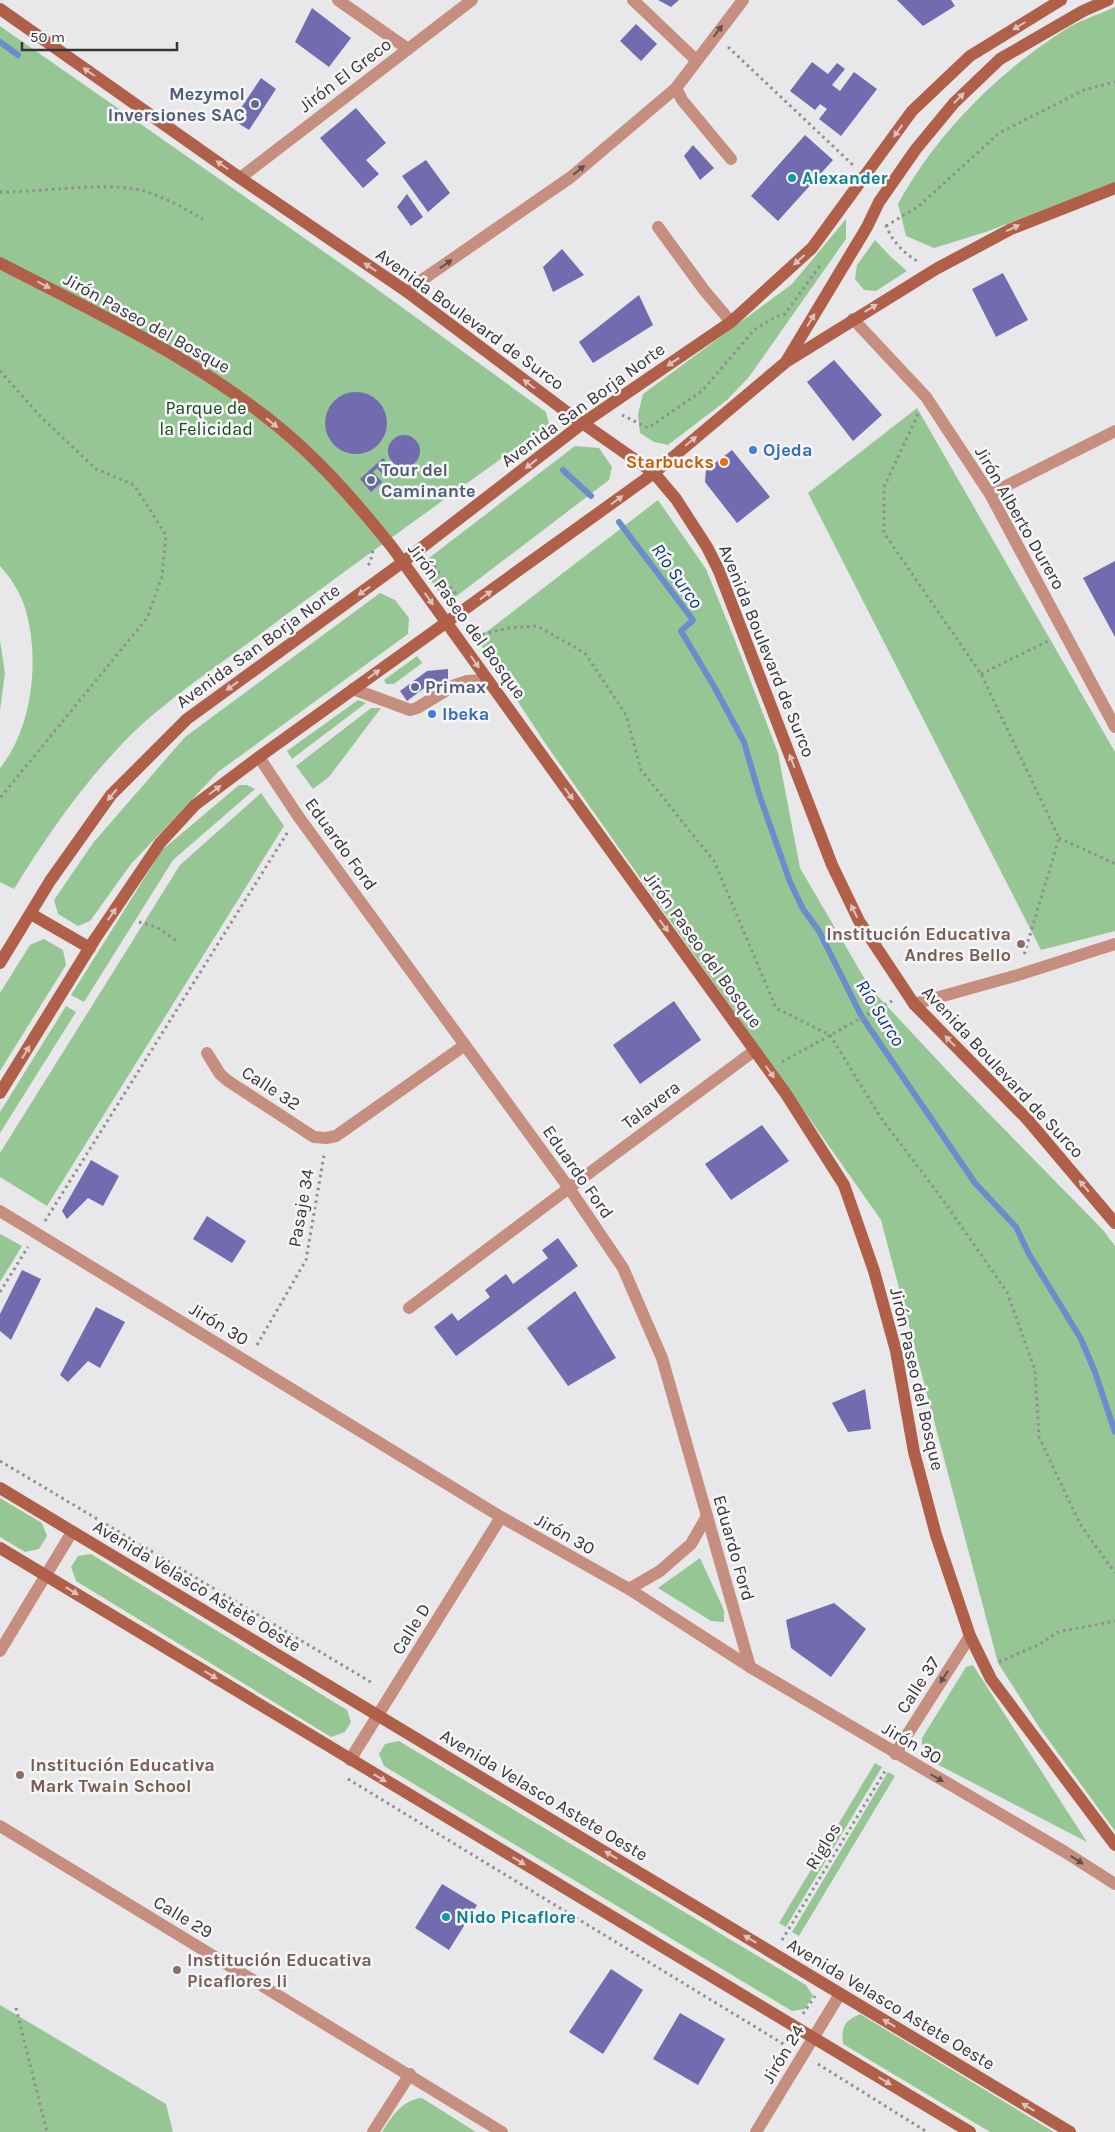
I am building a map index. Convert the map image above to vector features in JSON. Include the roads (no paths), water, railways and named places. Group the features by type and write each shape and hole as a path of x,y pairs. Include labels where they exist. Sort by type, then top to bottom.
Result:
{"street":[{"path":"338,0 408,49"},
{"name":"Jirón El Greco","path":"240,178 472,0"},
{"path":"633,0 696,60"},
{"path":"406,291 571,177 676,88 743,0"},
{"name":"Avenida San Borja Norte","path":"0,964 50,881 111,795 187,719 421,549 583,424 731,322 812,248 866,177 912,111 970,56 1061,0"},
{"path":"786,362 867,227 879,202 916,150 954,102 1000,59 1084,11 1108,0"},
{"name":"Avenida Boulevard de Surco","path":"0,9 240,178 406,291 583,424 654,473 676,499 707,546 719,570 832,865 859,921 914,1004 1027,1119 1115,1223"},
{"path":"676,88 682,100 731,159"},
{"path":"0,1094 90,948 160,843 195,805 654,473 786,362 936,269 1011,229 1115,188"},
{"path":"658,227 704,290 731,322"},
{"name":"Jirón Paseo del Bosque","path":"0,263 188,362 237,395 295,441 344,489 403,562 768,1069 844,1185 874,1271 896,1351 914,1452 936,1535 970,1636 991,1679 1115,1845"},
{"name":"Jirón Alberto Durero","path":"853,319 926,397 990,494 1115,727"},
{"path":"990,494 1115,431"},
{"path":"353,689 380,697 410,710 417,708 455,685 468,680 487,680"},
{"name":"Eduardo Ford","path":"259,757 298,816 569,1188 623,1268 662,1358 750,1668"},
{"path":"31,914 90,948"},
{"path":"914,1004 1018,975 1115,944"},
{"name":"Calle 32","path":"206,1053 220,1074 228,1081 314,1137 326,1138 336,1136 465,1045"},
{"name":"Talavera","path":"409,1308 754,1051"},
{"name":"Jirón 30","path":"0,1211 501,1517 629,1589 750,1668 894,1754 1065,1852 1115,1884"},
{"name":"Avenida Velasco Astete Oeste","path":"0,1488 1070,2132"},
{"path":"629,1589 660,1571 691,1544 707,1516"},
{"name":"Calle D","path":"350,1760 501,1517"},
{"path":"0,1651 72,1532"},
{"path":"0,1548 970,2132"},
{"name":"Calle 37","path":"894,1754 970,1636"},
{"name":"Calle 29","path":"0,1826 410,2074 502,2132"},
{"name":"Jirón 24","path":"756,2132 840,1994"},
{"path":"374,2132 410,2074"}],"waterway":[{"name":"Río Surco","path":"0,42 18,55"},
{"name":"Río Surco","path":"563,470 591,496"},
{"name":"Río Surco","path":"619,522 693,620 681,631 744,742 760,797 790,882 803,909 819,931 862,1017 975,1183 1016,1227 1029,1254 1081,1339 1095,1372 1115,1432"}],"place":[{"name":"Mezymol Inversiones SAC","path":"255,104"},
{"name":"Alexander","path":"792,178"},
{"name":"Ojeda","path":"753,450"},
{"name":"Starbucks","path":"724,462"},
{"name":"Tour del Caminante","path":"371,480"},
{"name":"Primax","path":"415,687"},
{"name":"Ibeka","path":"432,714"},
{"name":"Institución Educativa Andres Bello","path":"1021,944"},
{"name":"Institución Educativa Mark Twain School","path":"20,1775"},
{"name":"Nido Picaflore","path":"446,1917"},
{"name":"Institución Educativa Picaflores Ii","path":"177,1970"}],"park label":[{"name":"Parque de la Felicidad","path":"206,418"}]}
